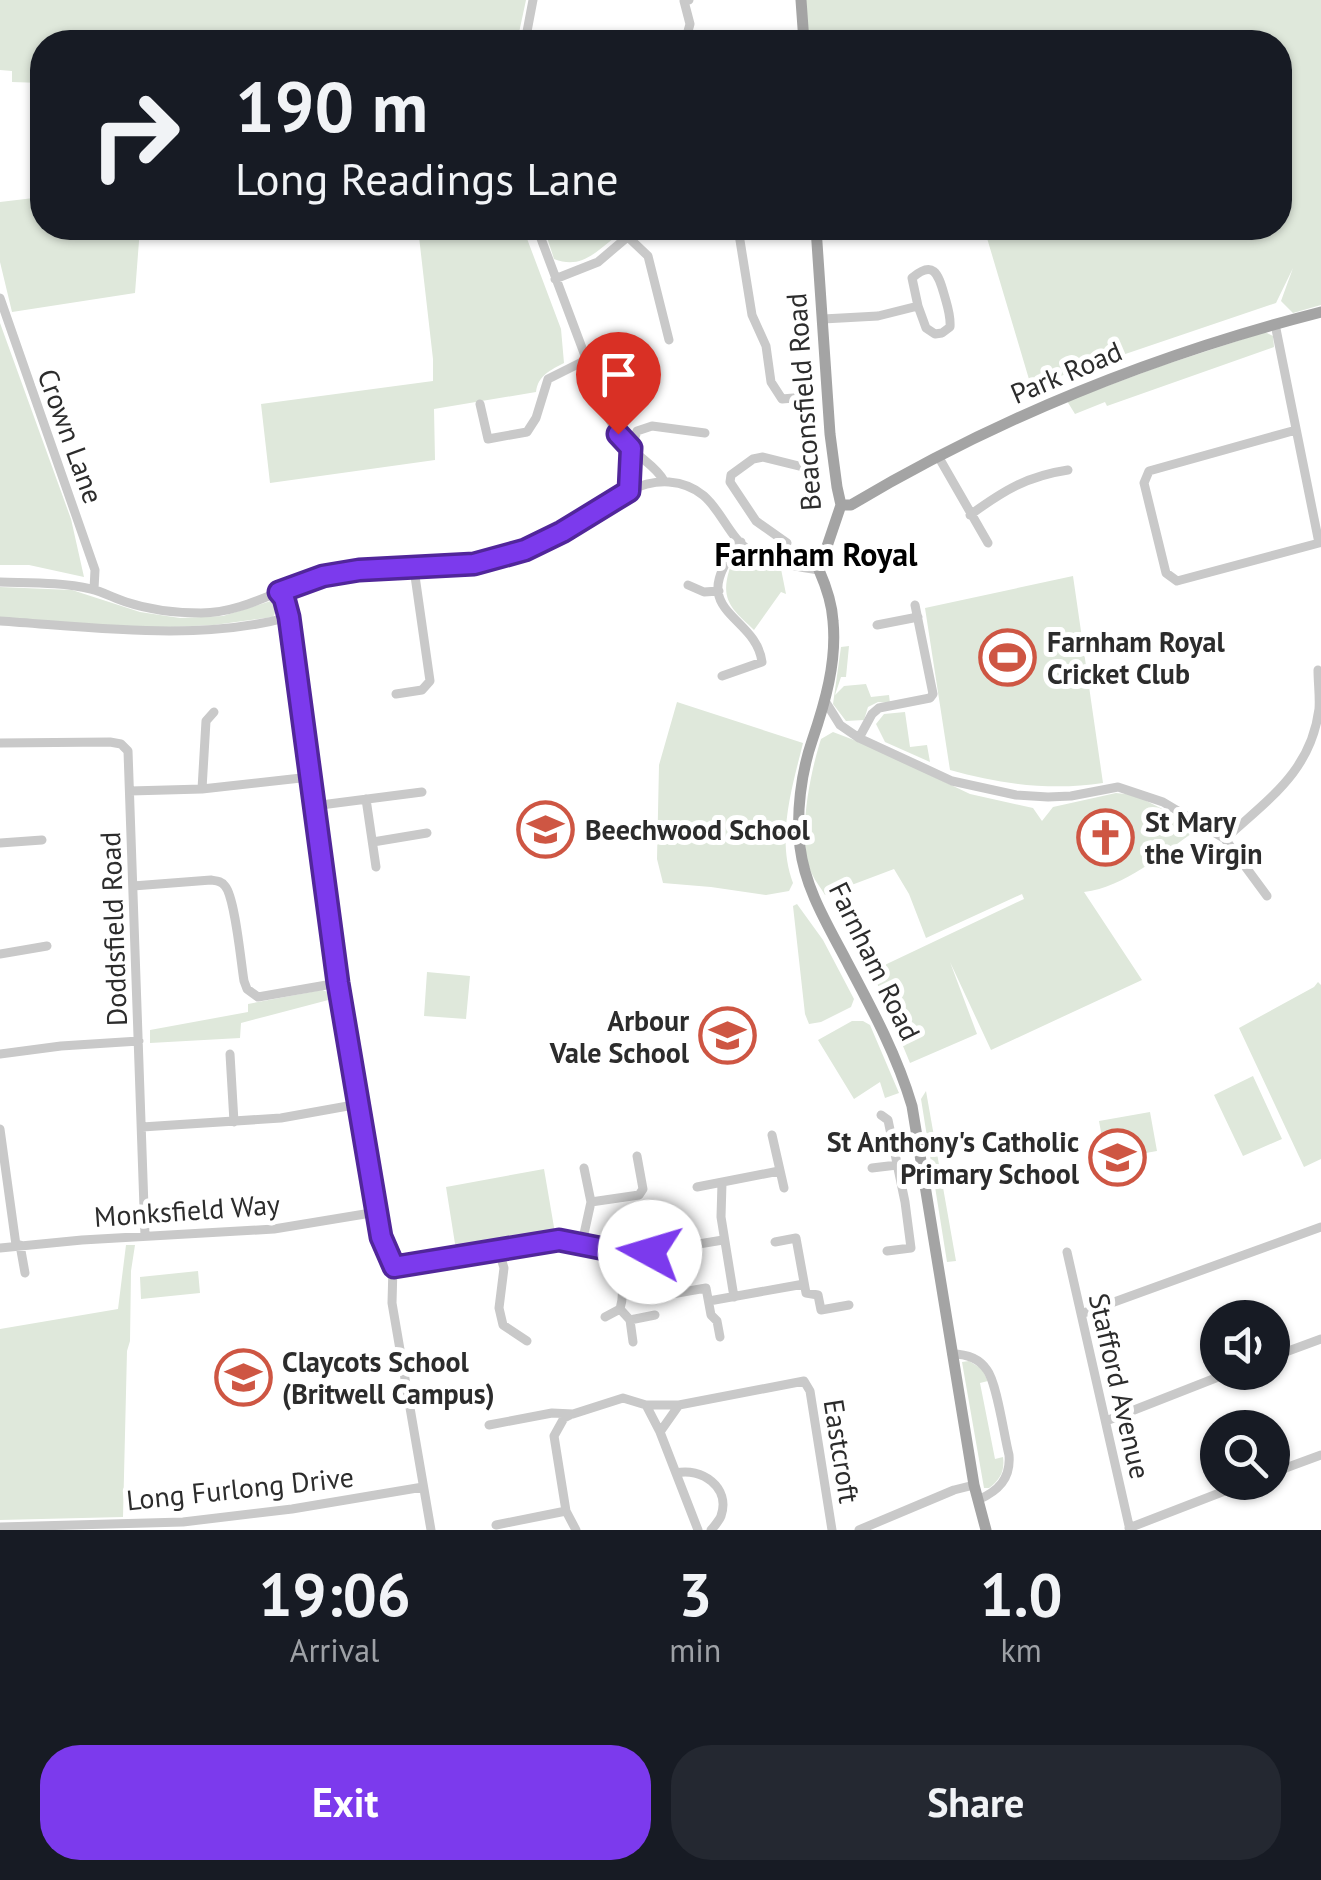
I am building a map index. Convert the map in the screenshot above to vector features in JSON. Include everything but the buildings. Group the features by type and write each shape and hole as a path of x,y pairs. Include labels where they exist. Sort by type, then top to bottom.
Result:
{"main road":[{"path":"801,0 803,30"},
{"name":"Beaconsfield Road","path":"817,240 830,434 841,505 819,570"},
{"name":"Park Road","path":"841,505 851,505 975,438 1118,376 1321,312"},
{"name":"Farnham Road","path":"819,570 834,622 833,654 825,701 807,762 800,847 809,886 902,1074 912,1106 974,1485 986,1530"}],"street":[{"path":"527,30 533,0"},
{"path":"688,30 684,2 689,0"},
{"path":"541,240 608,417 664,482"},
{"path":"555,279 598,262 624,240"},
{"path":"631,240 648,256 669,340"},
{"path":"740,240 752,316 766,346 770,382 779,402 805,396"},
{"path":"927,269 933,270 939,278 950,327 934,334 926,328 918,306 912,278 927,269"},
{"name":"Crown Lane","path":"0,298 95,570 94,589"},
{"path":"823,319 878,316 918,306"},
{"path":"1274,324 1296,430 1318,544 1176,581 1170,578 1144,483 1149,472 1296,430"},
{"path":"480,404 488,439 527,432 536,418 548,378 586,360"},
{"path":"629,491 631,448 637,432 652,426 705,434"},
{"path":"938,456 988,543"},
{"path":"787,543 756,521 730,482 731,475 752,459 763,457 811,469"},
{"path":"970,515 1005,490 1046,473 1068,470"},
{"path":"0,582 62,584 94,589 129,603 206,613 235,608 323,576 359,570 474,564 525,550 629,491 664,482 683,484 703,494 752,552 783,564 819,570"},
{"path":"728,525 750,510"},
{"path":"722,676 762,662 760,648 721,603 721,572 741,542"},
{"path":"396,694 422,690 430,682 414,569"},
{"path":"688,585 704,592 719,591"},
{"path":"279,592 289,617 338,983 381,1237 394,1267 392,1303 430,1530"},
{"path":"859,738 879,708 930,698 933,694 916,605"},
{"path":"0,621 141,630 206,629 269,623 289,617"},
{"path":"878,624 918,617"},
{"path":"1225,838 1291,779 1301,761 1318,709 1316,670"},
{"path":"825,701 840,725 859,738 952,781 1048,798 1118,787 1162,802 1225,838 1266,896"},
{"path":"202,789 206,721 214,712"},
{"path":"816,730 840,725"},
{"name":"Doddsfield Road","path":"0,743 82,740 121,744 128,752 145,1236"},
{"path":"130,792 310,777"},
{"path":"314,806 422,792"},
{"path":"366,799 376,867"},
{"path":"373,842 427,832"},
{"path":"0,843 42,840"},
{"path":"133,886 222,882 231,902 244,981 247,989 258,997 338,983"},
{"path":"0,954 47,946"},
{"path":"0,1054 140,1041"},
{"path":"230,1054 234,1122"},
{"path":"142,1127 281,1118 359,1104"},
{"path":"882,1115 888,1120 898,1165 911,1248 887,1251"},
{"path":"0,1129 26,1273"},
{"path":"772,1135 784,1188"},
{"path":"591,1202 639,1195 644,1189 637,1156"},
{"path":"872,1168 898,1165"},
{"path":"582,1243 591,1202 584,1168"},
{"path":"697,1186 779,1172"},
{"path":"722,1182 723,1240 734,1297"},
{"path":"905,1202 926,1198"},
{"name":"Monksfield Way","path":"0,1248 274,1229 377,1212"},
{"path":"1081,1314 1321,1227"},
{"path":"775,1242 796,1238 806,1294 818,1295 821,1310 848,1305"},
{"path":"394,1267 559,1240 620,1252 650,1252 723,1240"},
{"path":"499,1252 504,1268 499,1308 503,1325 523,1335"},
{"path":"606,1318 620,1309 623,1299 620,1252"},
{"name":"Stafford Avenue","path":"1067,1252 1130,1529"},
{"path":"709,1301 804,1284"},
{"path":"666,1296 706,1288 720,1337"},
{"path":"620,1309 630,1320 634,1342"},
{"path":"630,1320 654,1315"},
{"path":"1290,1350 1321,1339"},
{"path":"952,1354 974,1358 989,1372 1010,1462 1001,1486 978,1500"},
{"name":"Eastcroft","path":"679,1405 804,1381 810,1391 832,1530"},
{"path":"1106,1421 1200,1384"},
{"path":"554,1436 564,1418 623,1398 646,1405 679,1405"},
{"path":"646,1405 698,1530"},
{"path":"660,1432 679,1405"},
{"path":"488,1425 545,1414 573,1414"},
{"path":"545,1414 554,1436 566,1511 576,1530"},
{"path":"1290,1466 1321,1455"},
{"path":"676,1473 688,1470 706,1475 718,1487 723,1500 721,1518 711,1530"},
{"path":"859,1530 974,1485"},
{"name":"Long Furlong Drive","path":"0,1527 184,1526 424,1487"},
{"path":"1130,1529 1203,1500"},
{"path":"496,1525 566,1511"}],"shaded area":[{"path":"0,0 526,0 520,30 30,30 30,83 12,82 12,71 0,70"},
{"path":"805,0 1321,0 1321,305 1293,313 1281,301 1293,268 1276,303 1031,386 988,240 1292,240 1292,30 806,30"},
{"path":"30,198 30,240 139,240 135,293 12,312 0,262 0,202"},
{"path":"419,240 528,240 561,329 564,363 542,377 536,392 434,409 435,460 270,483 261,404 433,381"},
{"path":"548,240 611,240 579,261 554,259"},
{"path":"0,323 71,519 84,577 29,565 0,565"},
{"path":"1265,332 1273,336 1274,347 1107,406 1105,402 1075,414 1067,401 1161,366"},
{"path":"746,552 757,561 781,569 786,594 781,592 754,630 734,610 726,590 731,564"},
{"name":"Farnham Royal Cricket Club","path":"1073,576 1103,783 1026,785 950,770 925,608"},
{"path":"0,587 72,590 140,612 180,618 223,616 271,601 276,611 273,617 151,628 0,618"},
{"path":"849,646 846,677 841,677 835,695 844,686 866,684 871,697 889,695 890,703 878,702 868,707 864,720 846,721 833,704 841,647"},
{"path":"677,702 803,743 786,831 793,883 789,891 766,895 663,883 657,859 659,765"},
{"path":"905,712 910,747 927,745 930,762 885,742 876,724 884,714"},
{"path":"833,732 970,794 1033,808 1042,821 1053,807 1116,793 1135,795 1201,829 1128,877 1084,892 1142,980 991,1050 950,962 977,1034 910,1063 872,971 1024,899 1022,894 926,938 909,894 894,869 825,895 807,860 805,826 821,739"},
{"path":"797,904 823,940 854,999 851,1007 809,1024 793,906"},
{"path":"427,972 470,976 466,1019 424,1016"},
{"path":"1318,982 1321,1159 1304,1167 1239,1028"},
{"path":"322,990 336,998 241,1023 240,1038 150,1043 150,1030 248,1012 248,1004"},
{"path":"852,1021 870,1025 899,1093 885,1098 880,1082 854,1099 818,1040"},
{"path":"1253,1076 1282,1139 1243,1156 1214,1095"},
{"path":"926,1091 956,1261 947,1262 921,1099"},
{"path":"1150,1112 1157,1151 1106,1160 1099,1121"},
{"path":"544,1169 555,1233 456,1250 446,1187"},
{"path":"126,1245 135,1245 127,1351 123,1517 0,1520 0,1329 118,1309"},
{"path":"198,1271 200,1293 141,1299 140,1277"},
{"path":"969,1361 982,1369 988,1381 980,1383 995,1459 1003,1457 1001,1475 989,1488 984,1488 962,1362"}],"place":[{"name":"Farnham Royal Cricket Club","path":"1008,657"},
{"name":"Beechwood School","path":"546,829"},
{"name":"St Mary the Virgin","path":"1106,837"},
{"name":"Arbour Vale School","path":"728,1036"},
{"name":"St Anthony's Catholic Primary School","path":"1118,1157"},
{"name":"Claycots School (Britwell Campus)","path":"243,1377"}],"district":[{"name":"Farnham Royal","path":"816,554"}],"route":[{"path":"618,434 631,448 629,491 525,550 474,564 359,570 323,576 279,592 289,617 338,983 381,1237 394,1267 559,1240 620,1252 650,1252"}]}
